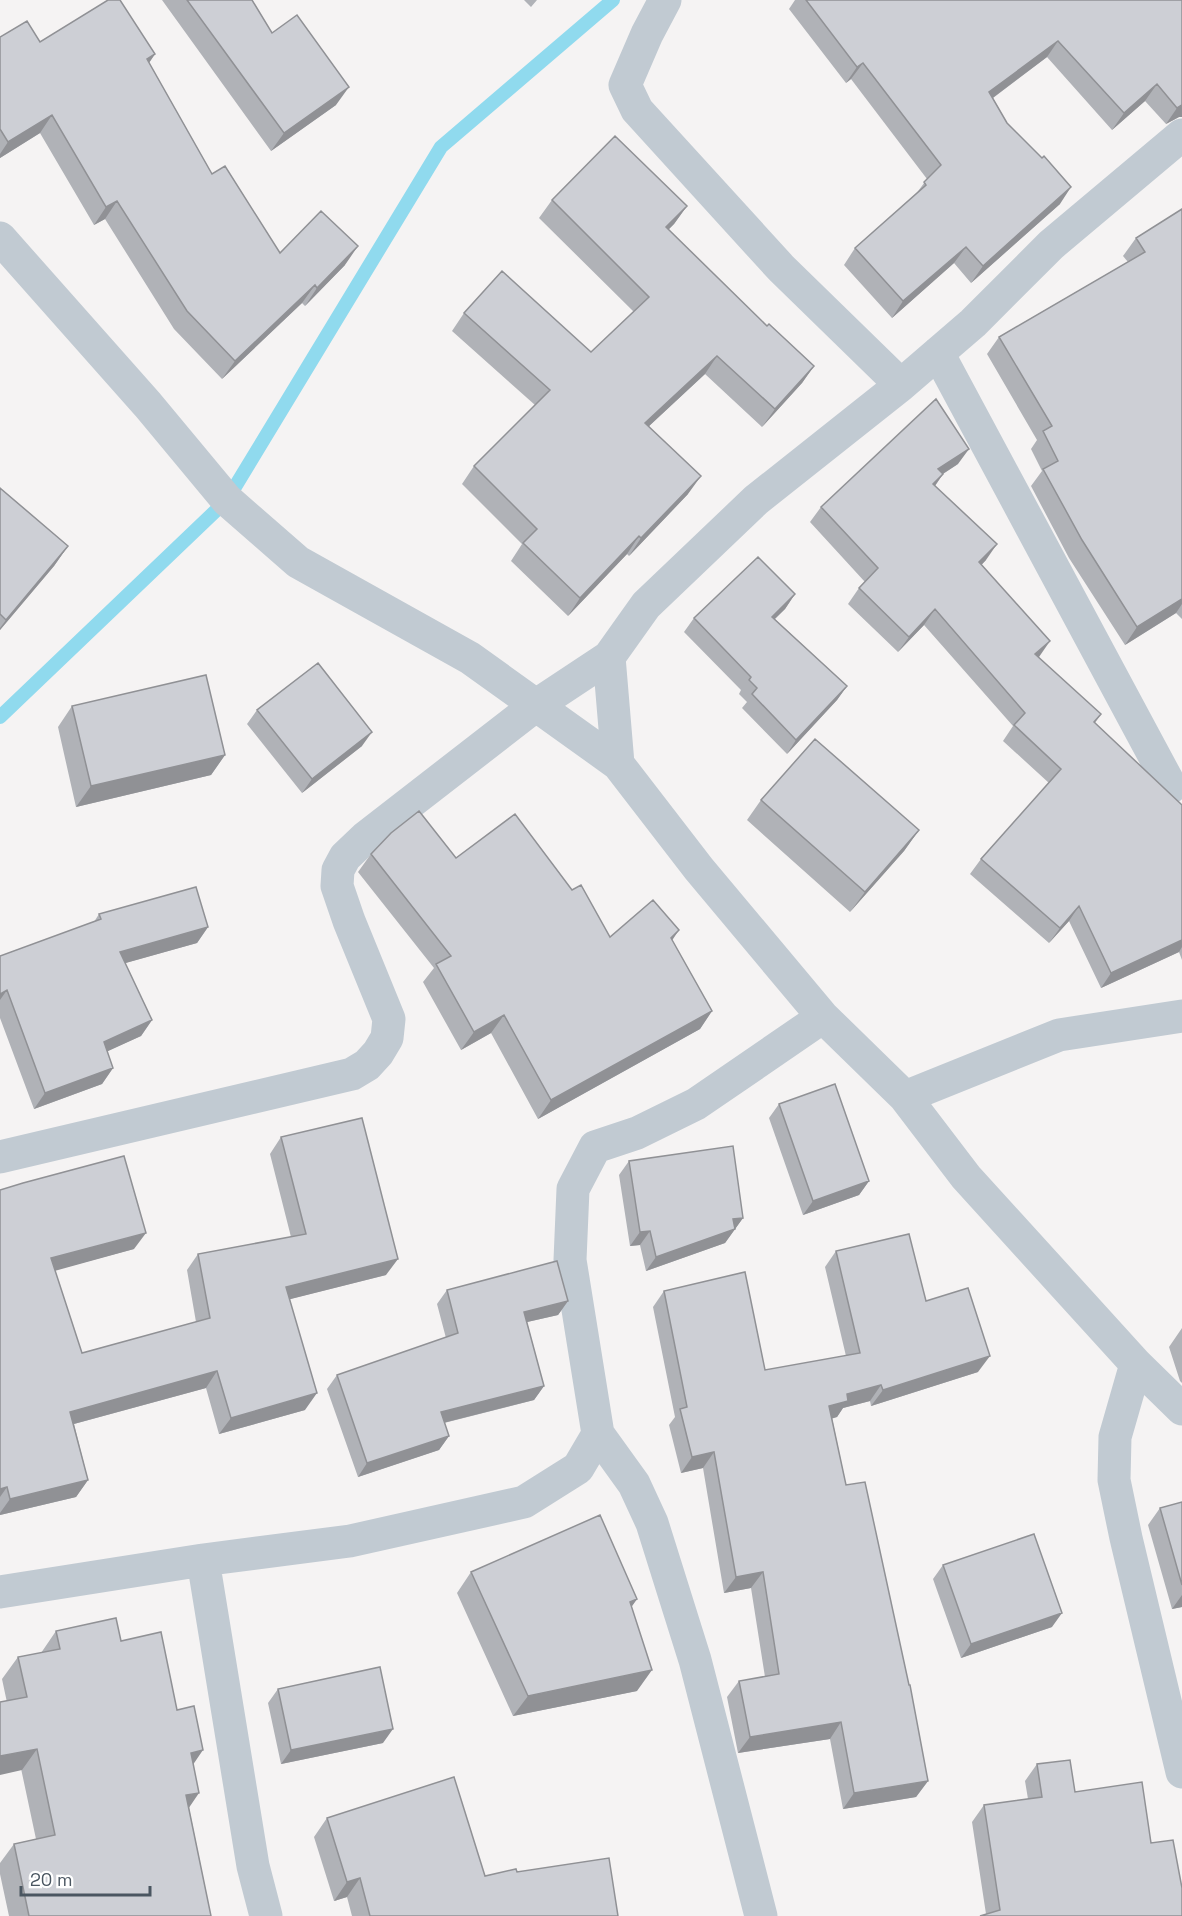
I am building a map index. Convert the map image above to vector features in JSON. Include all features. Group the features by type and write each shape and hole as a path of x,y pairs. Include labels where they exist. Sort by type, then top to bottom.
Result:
{"street":[{"path":"666,0 647,34 625,85 637,110 781,268 901,385"},
{"path":"0,1157 352,1074 367,1065 387,1038 389,1019 337,886 338,870 345,857 366,837 535,706 609,657 646,605 756,500 901,385 973,323 1051,244 1182,135"},
{"path":"0,238 148,405 226,500 298,562 460,651 618,764 699,869 823,1017 905,1097 966,1177 1136,1364 1182,1409"},
{"path":"938,353 1171,787"},
{"path":"609,657 618,764"},
{"path":"905,1097 1059,1035 1182,1016"},
{"path":"761,1916 696,1660 652,1523 634,1484 598,1434 570,1260 573,1189 595,1147 637,1133 696,1104 823,1017"},
{"path":"1136,1364 1115,1437 1114,1480 1182,1772"},
{"path":"0,1592 203,1560 350,1541 524,1502 578,1468 598,1434"},
{"path":"203,1560 254,1866 266,1916"}],"building":[{"path":"108,0 120,0 155,54 147,59 212,174 225,166 280,253 321,211 358,246 317,288 315,285 235,361 187,311 117,201 106,207 52,115 8,142 0,129 0,37 27,21 40,42"},
{"path":"187,0 252,0 272,33 297,15 349,87 284,133"},
{"path":"806,0 1182,0 1182,105 1177,108 1157,84 1124,113 1058,41 989,92 1007,123 1042,158 1044,156 1071,187 983,266 966,247 903,301 855,248 926,185 924,182 941,165 863,63 857,67"},
{"path":"615,136 687,206 666,227 767,326 769,324 814,366 775,409 717,356 645,423 701,476 580,598 523,543 537,529 474,466 550,390 464,313 502,271 591,352 649,297 552,200"},
{"path":"1182,209 1182,599 1137,627 1082,540 1043,469 1058,461 1043,431 1052,426 999,337 1145,252 1136,238"},
{"path":"936,399 969,449 938,469 943,474 933,484 997,544 979,562 1050,641 1035,654 1101,714 1094,722 1182,805 1182,940 1111,973 1079,906 1060,928 981,859 1061,769 1014,725 1025,713 935,609 909,637 859,588 878,568 821,507"},
{"path":"0,488 68,546 6,620 0,614"},
{"path":"758,557 795,594 772,617 847,686 796,740 752,694 757,688 749,680 751,677 694,618"},
{"path":"318,663 372,732 312,779 257,710"},
{"path":"206,675 225,755 91,786 72,706"},
{"path":"815,739 919,830 865,892 761,800"},
{"path":"419,811 456,858 515,814 572,890 581,885 610,937 653,900 679,930 671,938 712,1011 551,1100 504,1015 474,1032 436,964 451,956 371,854 391,833"},
{"path":"196,887 208,927 120,952 152,1020 104,1042 113,1068 45,1093 7,990 0,994 0,956 101,919 99,914"},
{"path":"835,1084 869,1181 813,1201 779,1104"},
{"path":"362,1118 398,1259 286,1287 317,1393 231,1418 217,1371 70,1412 88,1480 10,1499 7,1487 0,1489 0,1190 124,1156 146,1233 51,1258 82,1353 210,1318 198,1254 306,1234 281,1137"},
{"path":"733,1146 743,1218 733,1219 735,1229 656,1257 650,1231 640,1232 629,1161"},
{"path":"909,1234 926,1301 968,1288 990,1356 883,1390 881,1385 847,1394 848,1401 829,1406 846,1485 865,1482 910,1685 928,1781 854,1793 841,1722 750,1737 739,1681 779,1674 763,1572 736,1577 714,1452 692,1457 680,1409 687,1407 664,1291 745,1272 765,1370 860,1353 836,1251"},
{"path":"557,1261 568,1301 524,1312 544,1386 441,1412 449,1436 367,1463 337,1375 458,1333 447,1290"},
{"path":"1182,1502 1182,1585 1160,1508"},
{"path":"600,1515 637,1599 630,1602 652,1670 528,1696 471,1572"},
{"path":"1034,1534 1062,1613 971,1644 943,1565"},
{"path":"116,1618 121,1641 161,1632 177,1710 194,1706 203,1750 191,1753 199,1793 186,1795 211,1916 29,1916 14,1844 55,1835 37,1749 0,1756 0,1702 27,1697 18,1657 60,1649 56,1631"},
{"path":"380,1667 393,1729 291,1750 278,1689"},
{"path":"1070,1760 1075,1792 1142,1782 1151,1843 1173,1840 1182,1888 1182,1916 980,1916 1000,1910 984,1805 1042,1797 1037,1764"},
{"path":"454,1777 485,1876 516,1869 517,1872 609,1858 618,1916 370,1916 360,1878 347,1882 327,1818"}],"waterway":[{"path":"0,717 227,500 441,147 613,0"}]}
